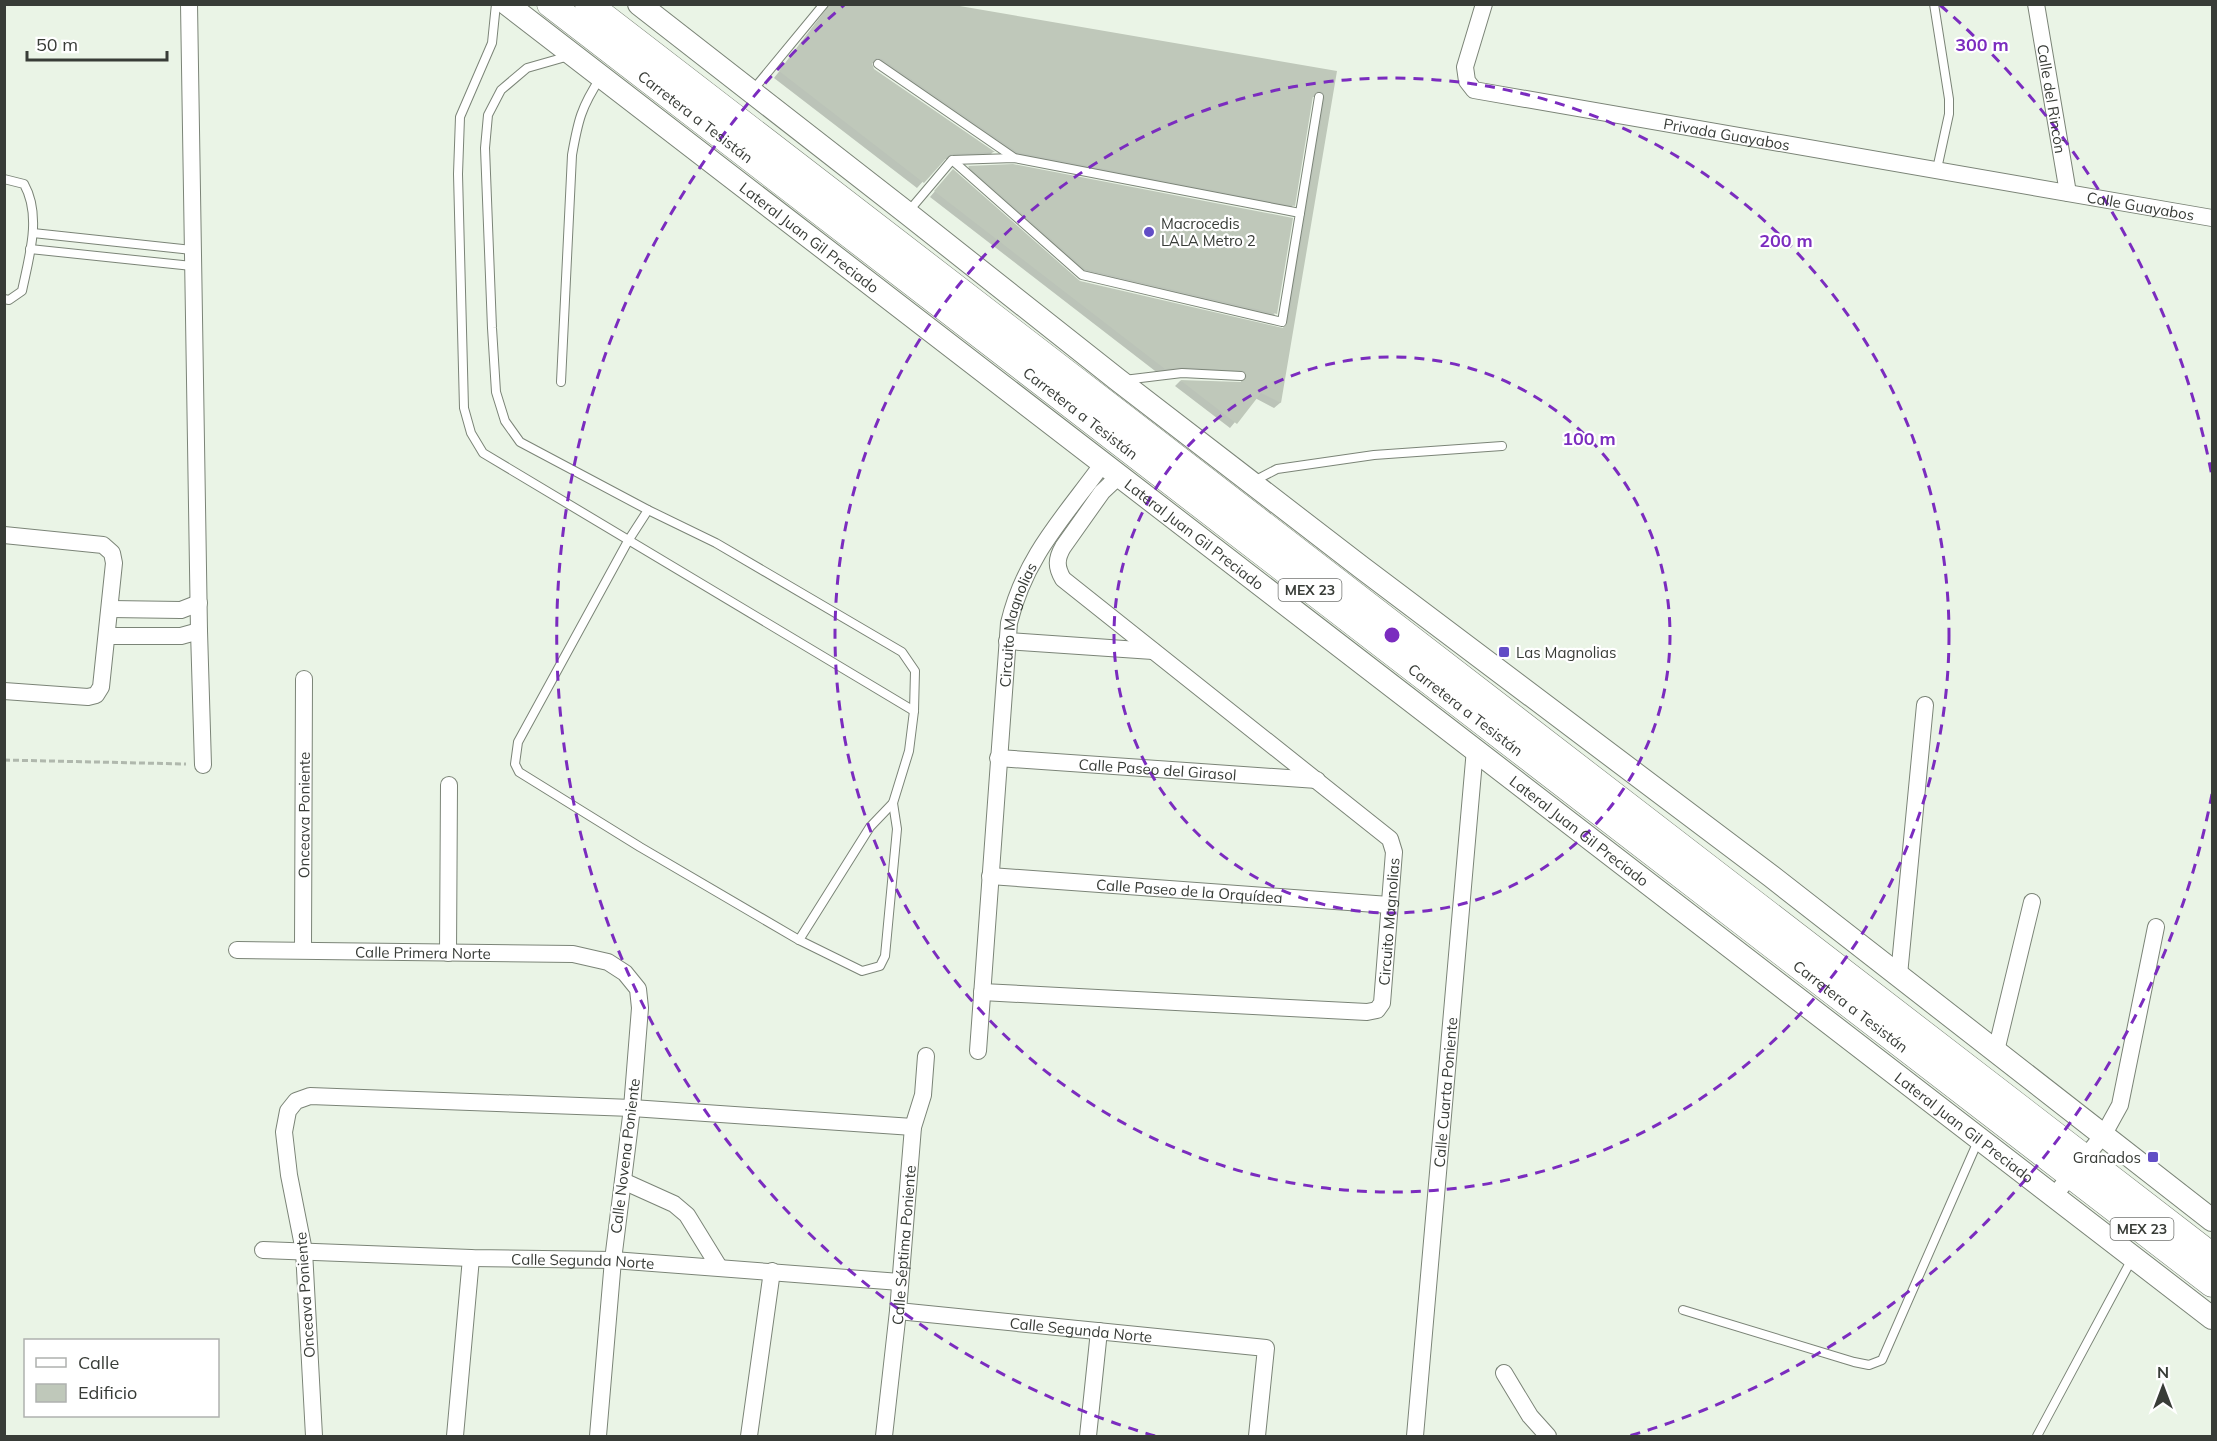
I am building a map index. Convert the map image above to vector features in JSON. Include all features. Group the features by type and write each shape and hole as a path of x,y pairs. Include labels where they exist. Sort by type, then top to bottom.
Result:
{"main road":[{"name":"Lateral Juan Gil Preciado","path":"507,4 2212,1318"},
{"name":"Carretera a Tesistán","path":"550,4 1287,557"},
{"name":"Carretera a Tesistán","path":"588,4 1325,587 2077,1167 2212,1284"},
{"path":"639,4 1295,517 1771,876 2212,1220"},
{"path":"1249,576 1287,557 1295,517"},
{"path":"1314,626 1325,587 1361,567"},
{"name":"Carretera a Tesistán","path":"2077,1167 2212,1256"}],"street":[{"path":"189,4 203,765"},
{"name":"Privada Guayabos","path":"1484,4 1466,67 1467,81 1474,90 2068,193"},
{"name":"Calle del Rincón","path":"2036,4 2068,193"},
{"name":"Calle Guayabos","path":"2068,193 2212,218"},
{"name":"Circuito Magnolias","path":"978,1051 1007,641 1014,603 1039,549 1112,469"},
{"name":"Circuito Magnolias","path":"982,992 1367,1012 1377,1010 1382,1003 1394,852 1390,840 1063,579 1057,564 1063,546 1102,492 1112,469"},
{"path":"4,535 103,545 112,553 114,563 108,636 101,687 96,695 88,698 4,691"},
{"path":"111,609 181,610 199,603"},
{"path":"108,636 181,636 199,631"},
{"path":"1007,641 1153,651"},
{"name":"Onceava Poniente","path":"303,950 304,679"},
{"path":"1899,975 1925,705"},
{"name":"Calle Cuarta Poniente","path":"1415,1437 1475,749"},
{"name":"Calle Paseo del Girasol","path":"998,758 1317,780"},
{"path":"448,952 449,785"},
{"name":"Calle Paseo de la Orquídea","path":"990,876 1389,905"},
{"path":"1996,1051 2032,902"},
{"path":"2054,1196 2104,1134 2120,1105 2156,927"},
{"name":"Calle Primera Norte","path":"237,950 573,954 608,962"},
{"name":"Calle Novena Poniente","path":"598,1437 613,1260 632,1108 640,1008 638,989 625,973 608,962"},
{"name":"Calle Séptima Poniente","path":"884,1437 898,1311 913,1127 923,1095 926,1056"},
{"name":"Onceava Poniente","path":"314,1437 304,1251 289,1175 284,1132 288,1111 296,1101 310,1095 632,1108"},
{"path":"632,1108 913,1127"},
{"path":"623,1181 674,1204 687,1215 719,1267"},
{"name":"Calle Segunda Norte","path":"263,1250 471,1258 613,1260 900,1282"},
{"path":"455,1437 471,1258"},
{"path":"749,1437 771,1271"},
{"name":"Calle Segunda Norte","path":"898,1311 1266,1348 1257,1437"},
{"path":"1088,1437 1099,1331"},
{"path":"1504,1373 1530,1416 1548,1437"}],"lane":[{"path":"496,4 492,43 460,117 458,174 464,408 471,432 483,453 914,711"},
{"path":"751,93 824,4"},
{"path":"1935,4 1949,99 1937,169"},
{"path":"572,55 527,68 501,90 488,116 485,148 492,328 496,392 505,421 520,442 648,510 716,543 902,652 915,671 914,711 909,751 893,802 870,827 799,940"},
{"path":"878,64 1014,158"},
{"path":"561,382 572,155 586,98 601,77"},
{"path":"952,160 1082,275 1282,322 1318,97"},
{"path":"907,213 952,160 1014,158 1300,213"},
{"path":"4,180 24,184 30,195 33,232 22,291 9,300 4,299"},
{"path":"33,232 147,244 192,258"},
{"path":"108,257 110,240"},
{"path":"145,261 147,244"},
{"path":"30,249 145,261 192,258"},
{"path":"1118,380 1182,373 1242,376"},
{"path":"1251,482 1277,470 1374,455 1502,446"},
{"path":"648,510 628,541 518,742 515,764 519,772 640,847 799,940 862,971 880,966 885,956 897,829 893,802"},
{"path":"1683,1310 1854,1362 1869,1365 1882,1360 1979,1137"},
{"path":"2037,1437 2134,1257"}],"path":[{"path":"4,760 203,765"}],"building":[{"name":"Macrocedis LALA Metro 2","path":"830,4 948,4 1337,71 1281,403 1261,393 1237,424 1180,380 1241,382 1247,377 1245,371 1182,367 1165,369 934,191 953,169 1080,281 1283,328 1288,323 1325,98 1323,92 1317,91 1313,96 1295,206 1017,152 882,59 876,58 872,63 874,69 995,152 950,154 924,183 779,71"},
{"path":"1013,164 1293,218 1277,314 1085,269 968,166"}],"place":[{"name":"Macrocedis LALA Metro 2","path":"1149,232"},
{"name":"Las Magnolias","path":"1504,652"},
{"name":"Granados","path":"2153,1157"}]}
